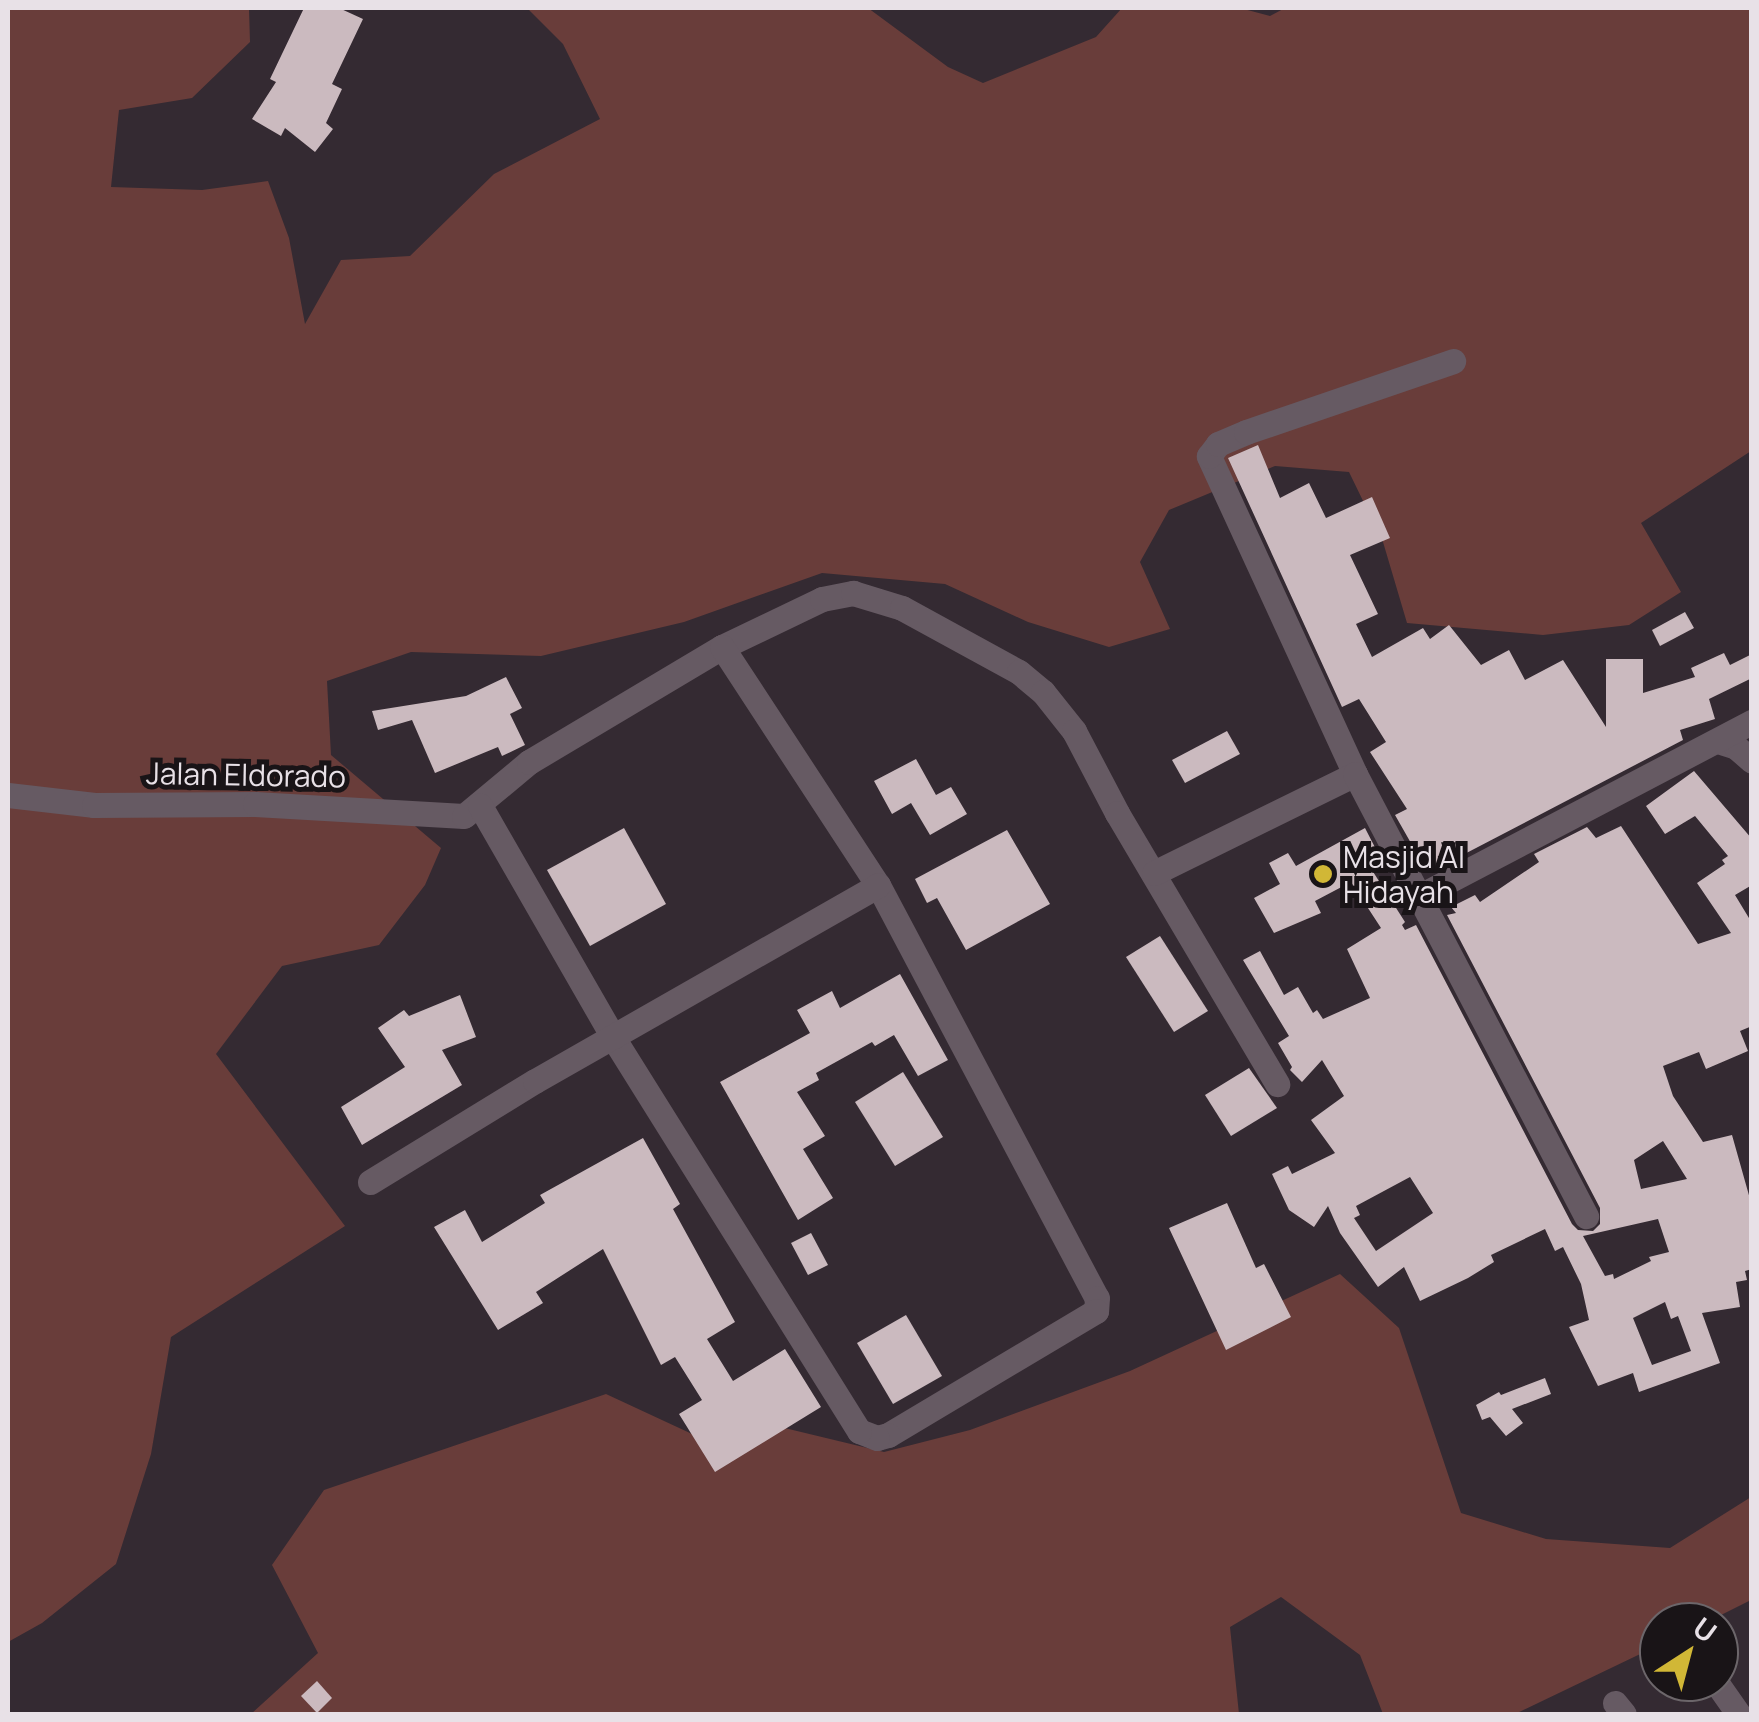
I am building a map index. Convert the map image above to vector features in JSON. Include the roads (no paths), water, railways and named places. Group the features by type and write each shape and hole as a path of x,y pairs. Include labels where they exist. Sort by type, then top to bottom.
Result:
{"street":[{"path":"1453,362 1246,432 1218,444 1210,456 1356,774 1586,1216"},
{"path":"722,647 878,885 1097,1298 1096,1311 1089,1318 888,1436 867,1436 854,1425 613,1037 480,806 529,762 722,647 822,599 852,593 902,608 987,652 1043,692 1074,731 1278,1084"},
{"path":"1418,897 1752,722"},
{"path":"1718,742 1736,747 1752,760"},
{"path":"1154,873 1356,774"},
{"name":"Jalan Eldorado","path":"8,795 94,805 255,804 464,816 480,806"},
{"path":"370,1182 878,885"}],"place":[{"name":"Masjid Al Hidayah","path":"1323,874"}]}
